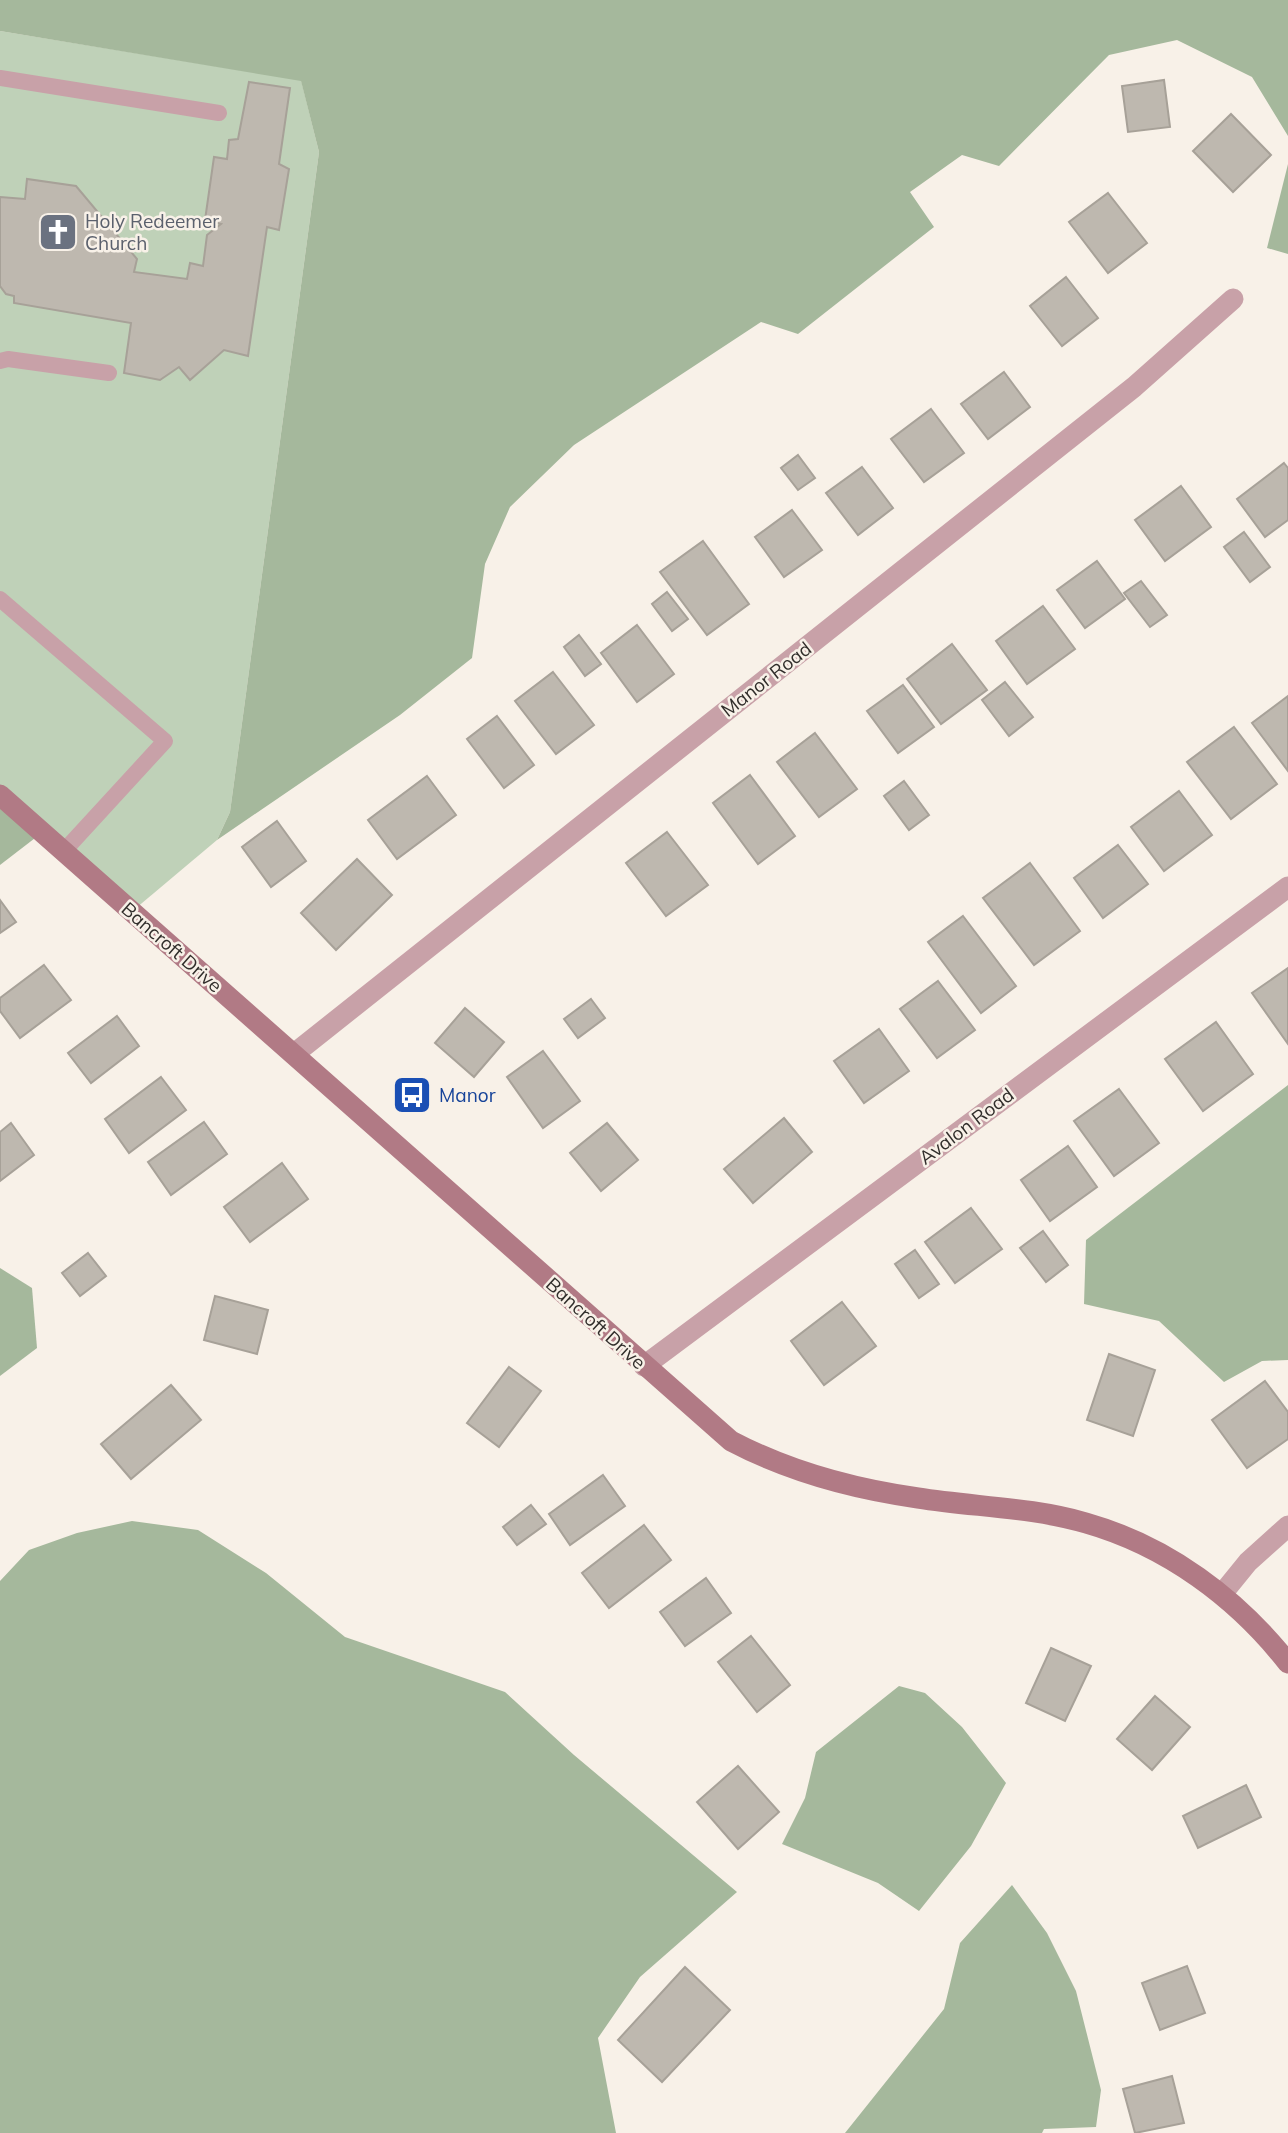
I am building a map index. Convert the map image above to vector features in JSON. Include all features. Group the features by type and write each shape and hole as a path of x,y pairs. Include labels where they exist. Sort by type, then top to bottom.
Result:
{"main road":[{"name":"Bancroft Drive","path":"0,795 731,1440 766,1460 866,1488 918,1498 986,1504 1087,1523 1128,1539 1176,1563 1222,1594 1262,1630 1288,1663"}],"street":[{"name":"Manor Road","path":"294,1054 1134,387 1233,299"},
{"name":"Avalon Road","path":"644,1366 1288,887"},
{"path":"1222,1594 1248,1562 1288,1526"}],"lane":[{"path":"0,78 219,113"},
{"path":"0,361 8,359 109,373"},
{"path":"0,599 165,741 64,851"}],"green space":[{"path":"0,0 1288,0 1288,136 1252,77 1177,40 1109,55 999,166 962,155 910,192 934,227 798,334 761,322 574,445 510,507 485,564 472,658 400,715 217,840 230,812 319,152 301,81 0,31"},
{"path":"0,31 301,80 319,152 230,812 217,840 129,914 0,800"},
{"path":"1288,164 1288,254 1267,248"},
{"path":"0,800 39,835 0,865"},
{"path":"1288,1085 1288,1360 1262,1361 1224,1382 1159,1321 1084,1304 1086,1240"},
{"path":"0,1268 32,1288 37,1348 0,1376"},
{"path":"132,1521 198,1530 266,1573 345,1637 505,1692 574,1755 737,1892 640,1977 598,2038 616,2133 0,2133 0,1581 29,1550 77,1533"},
{"path":"899,1686 925,1693 962,1727 1006,1783 971,1846 919,1911 878,1883 782,1844 805,1798 816,1752"},
{"path":"1012,1885 1047,1933 1076,1991 1101,2090 1096,2127 1044,2129 1042,2133 845,2133 944,2009 960,1943"}],"building":[{"path":"1164,80 1170,127 1128,132 1122,86"},
{"name":"Holy Redeemer Church","path":"249,82 290,88 279,164 289,169 279,230 267,227 248,356 224,350 190,380 179,367 160,380 124,373 131,323 14,303 14,296 6,294 0,286 0,197 25,199 27,179 76,186 137,259 134,272 187,279 190,263 203,266 207,235 221,224 205,220 214,157 227,159 229,140 238,139"},
{"path":"1231,114 1271,155 1233,192 1193,151"},
{"path":"1108,193 1147,243 1108,273 1069,222"},
{"path":"1066,277 1098,318 1062,346 1030,306"},
{"path":"1004,372 1030,407 988,439 961,404"},
{"path":"931,409 964,453 924,482 891,439"},
{"path":"798,455 815,478 798,490 781,468"},
{"path":"1284,463 1288,468 1288,520 1265,537 1237,499"},
{"path":"862,467 893,508 858,535 826,493"},
{"path":"1181,486 1211,527 1165,561 1135,520"},
{"path":"792,510 822,550 784,577 755,537"},
{"path":"1244,532 1270,567 1250,582 1224,547"},
{"path":"703,541 749,604 707,635 660,572"},
{"path":"1097,561 1125,599 1085,628 1057,590"},
{"path":"1141,581 1167,615 1150,627 1124,593"},
{"path":"667,592 688,619 672,631 652,604"},
{"path":"1043,606 1075,649 1027,684 996,641"},
{"path":"637,625 674,674 637,702 601,653"},
{"path":"579,635 601,664 585,676 564,647"},
{"path":"952,644 987,690 941,724 907,679"},
{"path":"553,672 594,725 556,754 515,701"},
{"path":"1005,682 1033,717 1009,736 982,700"},
{"path":"903,685 934,727 898,753 867,711"},
{"path":"1288,696 1288,771 1252,723"},
{"path":"497,716 534,765 504,788 467,739"},
{"path":"1234,727 1277,784 1231,819 1187,762"},
{"path":"815,733 857,789 819,817 777,762"},
{"path":"750,775 795,836 758,864 713,803"},
{"path":"427,776 456,815 397,859 368,820"},
{"path":"904,781 929,815 909,830 884,796"},
{"path":"1179,791 1212,835 1164,871 1131,827"},
{"path":"277,821 306,861 271,887 242,847"},
{"path":"667,832 708,885 666,916 626,863"},
{"path":"1118,845 1148,884 1103,918 1074,878"},
{"path":"357,859 392,895 336,950 301,913"},
{"path":"1030,863 1080,931 1034,965 983,898"},
{"path":"0,900 16,922 0,933"},
{"path":"963,916 1016,986 981,1013 928,942"},
{"path":"44,965 71,1000 20,1038 0,1011 0,998"},
{"path":"1288,968 1288,1044 1252,993"},
{"path":"938,981 975,1030 937,1058 900,1009"},
{"path":"591,999 605,1018 578,1038 564,1019"},
{"path":"465,1008 504,1042 474,1077 435,1043"},
{"path":"117,1016 139,1046 91,1083 68,1053"},
{"path":"1216,1022 1253,1074 1203,1111 1165,1059"},
{"path":"879,1029 909,1071 864,1103 834,1061"},
{"path":"543,1051 580,1101 543,1128 507,1077"},
{"path":"161,1077 186,1110 129,1153 105,1119"},
{"path":"1119,1089 1159,1143 1114,1176 1074,1121"},
{"path":"784,1118 812,1152 753,1203 724,1169"},
{"path":"204,1122 227,1154 171,1195 148,1162"},
{"path":"11,1123 34,1155 0,1181 0,1132"},
{"path":"607,1123 638,1160 601,1191 570,1153"},
{"path":"1068,1146 1097,1187 1050,1221 1021,1180"},
{"path":"282,1163 308,1199 250,1242 224,1207"},
{"path":"971,1208 1002,1249 955,1283 925,1242"},
{"path":"1043,1231 1068,1265 1046,1282 1020,1248"},
{"path":"915,1250 939,1284 919,1298 895,1264"},
{"path":"88,1253 106,1276 80,1296 62,1273"},
{"path":"215,1296 268,1310 257,1354 204,1340"},
{"path":"842,1302 876,1346 824,1385 791,1341"},
{"path":"1109,1354 1155,1370 1133,1436 1087,1420"},
{"path":"509,1367 541,1391 499,1447 467,1423"},
{"path":"1265,1381 1288,1412 1288,1439 1247,1468 1212,1420"},
{"path":"171,1385 201,1420 131,1479 101,1444"},
{"path":"603,1475 625,1506 570,1545 549,1514"},
{"path":"531,1505 546,1524 517,1545 503,1527"},
{"path":"644,1525 671,1560 609,1608 582,1573"},
{"path":"706,1578 731,1613 685,1646 660,1612"},
{"path":"751,1636 790,1685 757,1712 718,1662"},
{"path":"1051,1648 1091,1666 1065,1721 1026,1703"},
{"path":"1155,1696 1190,1727 1152,1770 1117,1739"},
{"path":"738,1766 779,1812 738,1849 697,1802"},
{"path":"1246,1785 1261,1817 1198,1848 1183,1816"},
{"path":"1187,1966 1205,2013 1160,2030 1142,1983"},
{"path":"685,1967 730,2010 662,2082 618,2040"},
{"path":"1172,2076 1184,2123 1135,2133 1123,2089"}],"place":[{"name":"Holy Redeemer Church","path":"58,232"},
{"name":"Manor","path":"412,1095"}]}
